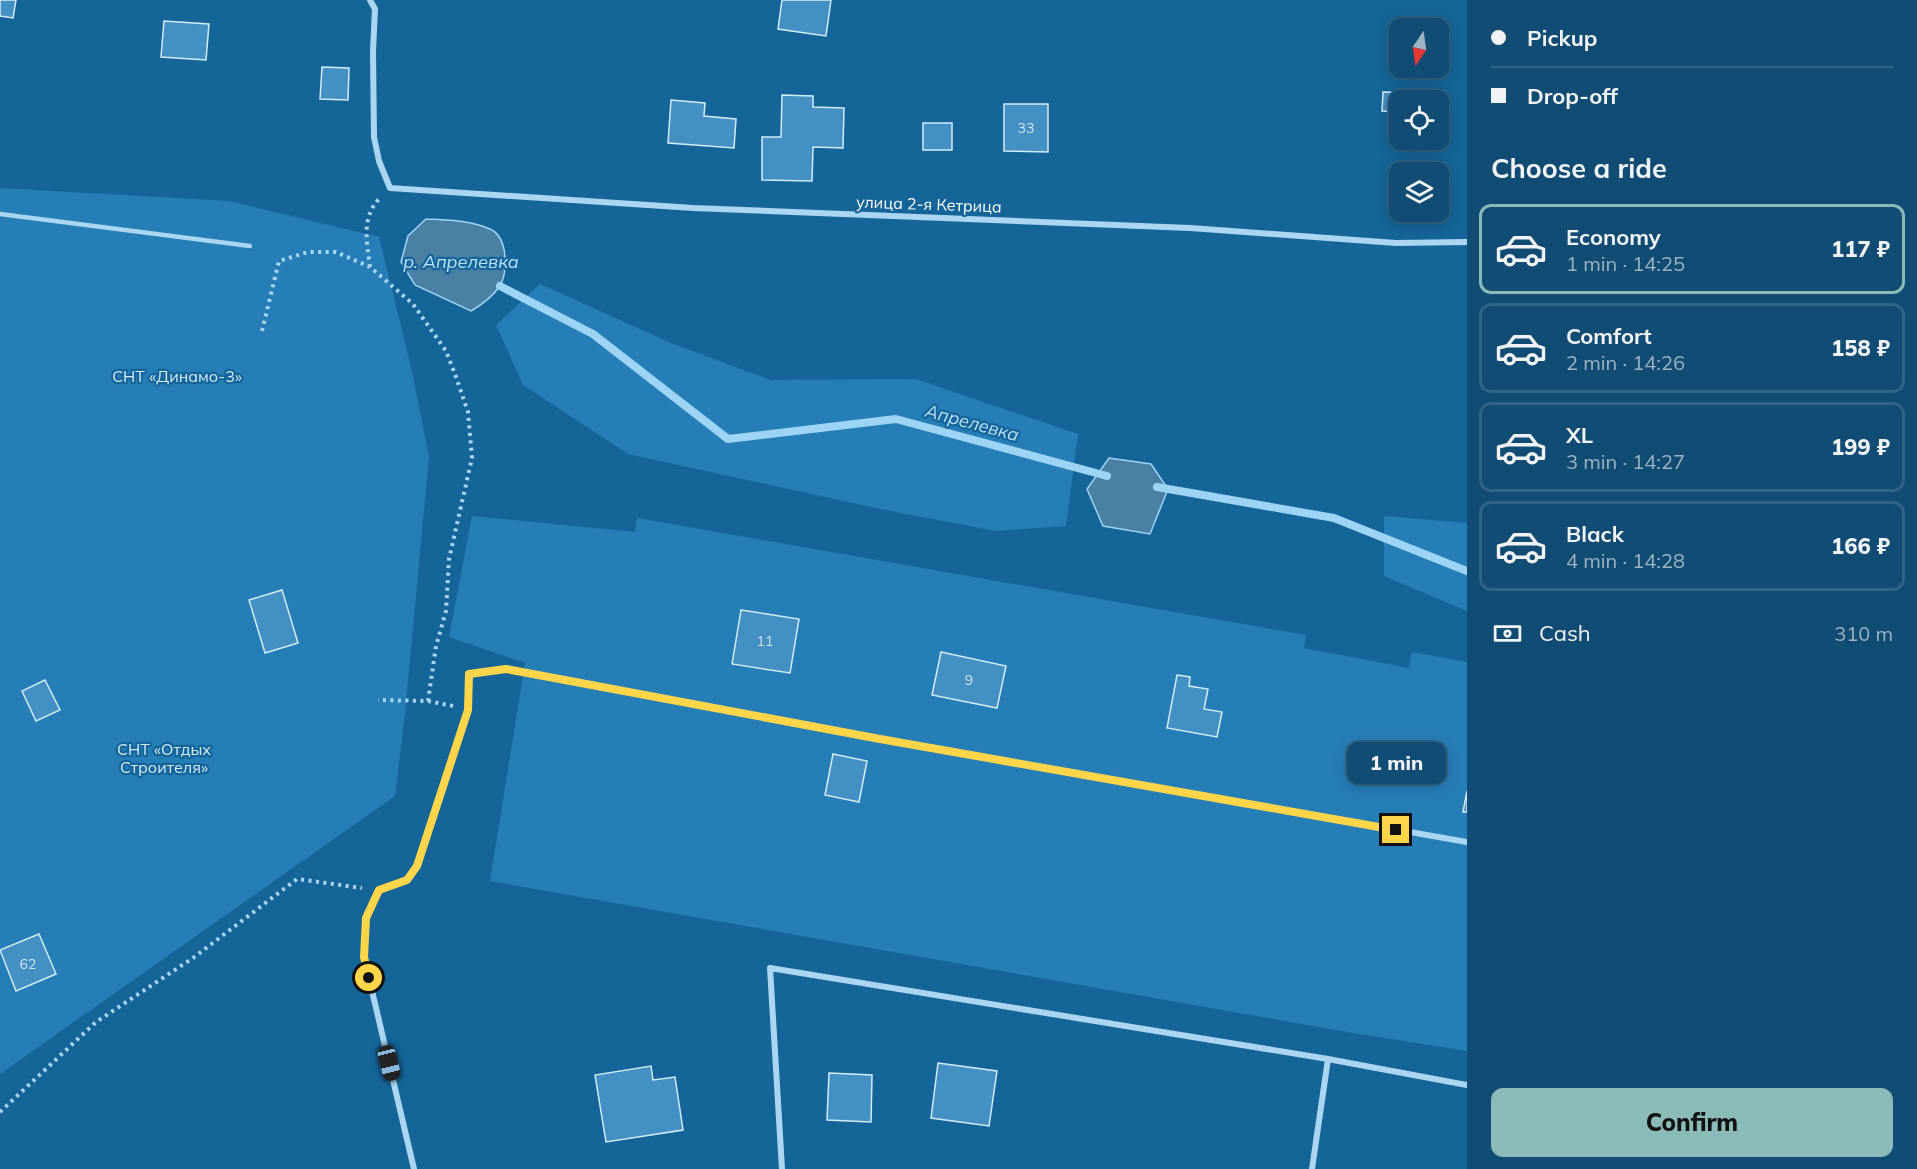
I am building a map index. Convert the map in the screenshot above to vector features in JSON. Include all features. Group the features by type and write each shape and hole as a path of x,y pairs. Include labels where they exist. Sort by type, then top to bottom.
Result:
{"street":[{"path":"370,0 375,9 374,138 379,161 390,188"},
{"name":"улица 2-я Кетрица","path":"390,188 693,208 1190,228 1396,243 1467,242"},
{"path":"506,669 868,736 1467,842"},
{"path":"364,957 414,1169"},
{"path":"782,1169 770,968 1328,1059 1467,1085"},
{"path":"1312,1169 1328,1059"}],"lane":[{"path":"0,214 250,246"},
{"path":"364,957 366,918 379,890 407,880 417,866 468,710 469,674 506,669"}],"path":[{"path":"370,267 366,225 372,206 390,188"},
{"path":"262,331 279,261 308,252 336,252 370,267 413,304 446,351 468,412 472,458 449,559 446,611 436,646 428,701"},
{"path":"378,700 428,701 468,710"},
{"path":"0,1112 96,1022 193,958 297,879 379,890"}],"green space":[{"path":"0,188 229,201 379,237 411,367 429,457 395,796 0,1074"},
{"path":"540,284 671,343 771,380 916,379 1078,434 1066,526 996,531 880,509 628,454 523,385 496,325"},
{"path":"472,516 635,532 637,518 1306,635 1304,648 1409,668 1412,652 1467,662 1467,1051 1347,1032 490,881 525,663 449,637"},
{"path":"1384,516 1467,523 1467,611 1384,576"}],"water":[{"name":"р. Апрелевка","path":"426,219 475,224 490,229 500,239 505,256 502,281 490,298 471,311 415,285 401,262 408,236"},
{"path":"1109,458 1151,464 1168,489 1150,534 1103,526 1087,489"}],"building":[{"path":"0,0 16,0 13,18 0,16"},
{"path":"782,0 831,0 826,36 778,29"},
{"path":"164,21 209,24 206,60 161,57"},
{"path":"322,67 349,68 348,100 320,99"},
{"path":"1383,92 1389,92 1389,111 1382,111"},
{"path":"782,95 813,96 813,107 844,108 843,148 813,147 812,181 762,180 762,137 781,137"},
{"path":"671,100 705,103 704,116 736,119 734,148 668,143"},
{"path":"1004,104 1048,104 1048,152 1004,151"},
{"path":"923,123 952,123 952,150 923,150"},
{"path":"282,590 298,643 265,653 249,600"},
{"path":"741,610 799,619 790,673 732,664"},
{"path":"941,652 1006,666 997,708 932,695"},
{"path":"1177,675 1190,677 1189,686 1208,689 1204,709 1222,712 1217,737 1167,728"},
{"path":"45,680 60,710 36,721 22,691"},
{"path":"833,754 867,761 859,802 825,795"},
{"path":"1467,791 1467,812 1463,812"},
{"path":"39,934 56,974 16,991 0,950"},
{"path":"938,1063 997,1071 989,1126 931,1118"},
{"path":"651,1066 653,1080 675,1077 683,1130 606,1142 595,1075"},
{"path":"829,1073 872,1075 871,1122 827,1120"}],"waterway":[{"name":"Апрелевка","path":"500,286 593,334 728,439 896,419 1107,476"},
{"name":"Апрелевка","path":"1157,487 1334,518 1467,571"}],"route":[{"path":"369,978 364,957 366,918 379,890 407,880 417,866 468,710 469,674 506,669 880,739 1396,830"}],"park label":[{"name":"СНТ «Динамо-3»","path":"177,376"},
{"name":"СНТ «Отдых Строителя»","path":"164,758"}]}
